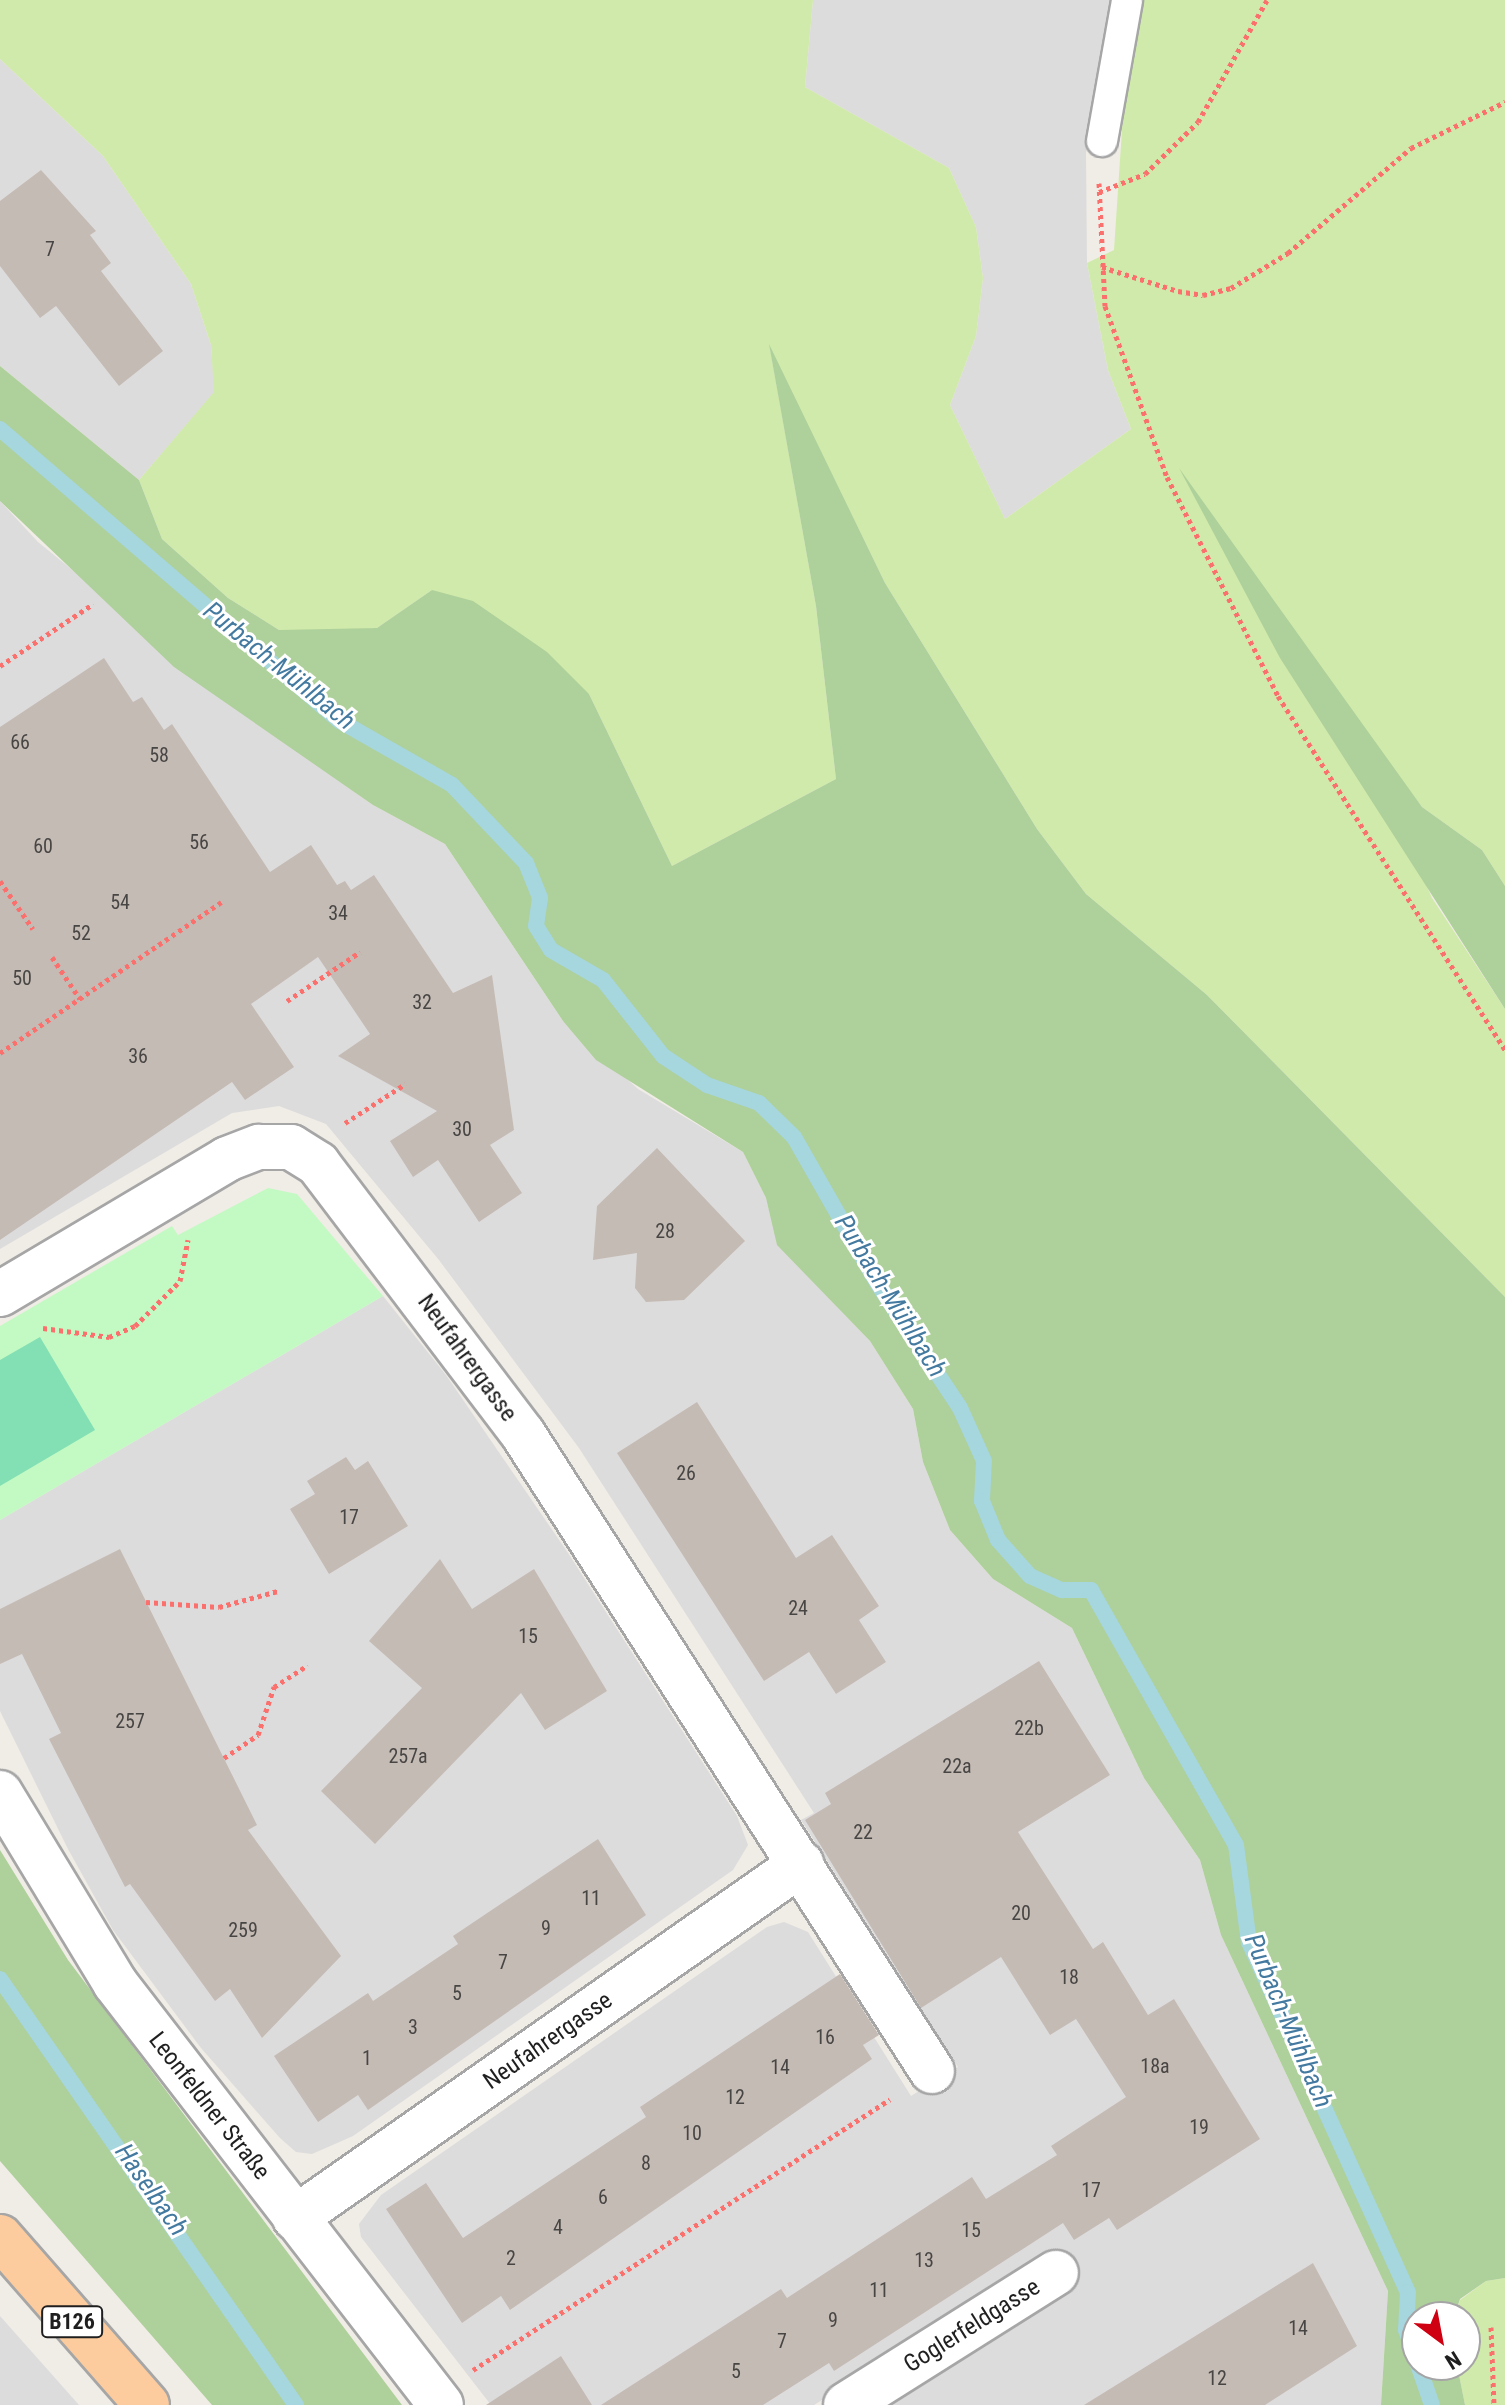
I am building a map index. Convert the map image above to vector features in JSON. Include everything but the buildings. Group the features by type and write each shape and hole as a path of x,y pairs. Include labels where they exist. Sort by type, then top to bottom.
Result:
{"main road":[{"name":"B126","path":"0,2237 147,2405"}],"street":[{"name":"Neufahrergasse","path":"0,1294 227,1159 259,1147 302,1151 329,1176 523,1434 932,2071"},
{"name":"Leonfeldner Straße","path":"0,1793 115,1983 295,2218 450,2392"},
{"name":"Neufahrergasse","path":"295,2218 801,1864"},
{"name":"Goglerfeldgasse","path":"846,2405 1056,2273"}],"lane":[{"path":"1102,141 1127,0"}],"path":[{"path":"1099,192 1145,174 1198,122 1267,0"},
{"path":"1102,267 1191,293 1231,288 1288,253 1411,148 1505,102"},
{"path":"1102,141 1099,192 1105,306 1131,388 1238,621 1278,696 1505,1050"},
{"path":"0,666 93,604"},
{"path":"0,881 33,929"},
{"path":"0,1053 221,902"},
{"path":"287,1001 360,952"},
{"path":"52,957 80,999"},
{"path":"341,1125 405,1084"},
{"path":"38,1326 98,1338 135,1326 180,1281 186,1232"},
{"path":"146,1602 219,1607 278,1591"},
{"path":"224,1758 258,1735 274,1687 308,1665"},
{"path":"450,2392 932,2071"},
{"path":"1491,2327 1494,2405"}],"shaded area":[{"path":"813,0 1112,0 1086,153 1087,263 1108,370 1131,429 1005,519 950,405 976,336 983,278 976,227 949,168 805,87"},
{"path":"0,59 103,156 191,284 211,345 215,392 139,480 0,366"},
{"path":"0,501 38,542 279,738 373,805 445,844 563,1021 638,1089 743,1152 766,1198 778,1245 870,1341 913,1409 923,1462 950,1530 993,1579 1072,1628 1144,1778 1200,1860 1221,1935 1388,2291 1381,2405 880,2405 1050,2258 814,2405 491,2405 361,2237 359,2224 381,2195 767,1927 784,1922 808,1932 911,2096 958,2067 801,1820 814,1813 579,1448 439,1260 326,1124 279,1106 232,1113 0,1249"},
{"path":"383,1296 446,1375 568,1553 737,1816 748,1845 733,1870 353,2136 312,2154 296,2152 280,2138 201,2048 113,1930 68,1849 0,1711 0,1520"},
{"path":"0,2316 79,2405 0,2405"}],"green space":[{"path":"0,0 813,0 805,87 949,168 976,227 983,278 976,336 950,405 1005,519 1131,429 1108,370 1087,263 1114,250 1124,100 1144,0 1505,0 1505,886 1482,850 1422,807 1349,711 1432,898 1505,1009 1505,1297 1207,995 1086,894 1037,829 885,583 770,348 816,606 836,779 672,866 589,694 432,590 377,628 320,633 279,630 228,598 162,539 139,480 214,392 211,345 191,284 103,156 0,59"},
{"path":"769,344 885,583 1037,829 1086,894 1207,995 1505,1297 1505,2278 1486,2281 1459,2301 1401,2301 1401,2381 1460,2381 1465,2405 1381,2405 1388,2291 1221,1935 1200,1860 1144,1778 1072,1628 993,1579 950,1530 923,1462 913,1409 870,1341 777,1245 766,1198 743,1152 596,1060 563,1021 445,844 373,805 174,667 0,501 0,366 139,480 162,539 228,598 279,630 377,628 432,590 473,601 547,652 589,694 672,866 836,779 816,606"},
{"path":"1179,468 1422,807 1482,850 1505,886 1505,1009 1280,658"},
{"path":"268,1188 297,1194 383,1296 0,1520 0,1326 172,1226 178,1235"},
{"path":"40,1337 95,1430 0,1486 0,1360"},
{"path":"0,1850 68,1960 402,2405 212,2405 0,2161"},
{"path":"1505,2278 1505,2405 1465,2405 1460,2381 1481,2381 1481,2301 1460,2301 1486,2281"}],"waterway":[{"name":"Purbach-Mühlbach","path":"0,429 340,721 452,785 526,863 540,898 536,926 551,950 603,980 663,1056 707,1085 759,1103 794,1137 878,1284 960,1408 984,1461 982,1501 998,1540 1030,1576 1062,1590 1091,1590 1236,1845 1249,1942 1408,2292 1406,2330 1432,2405"},
{"name":"Haselbach","path":"0,1979 296,2405"}]}
